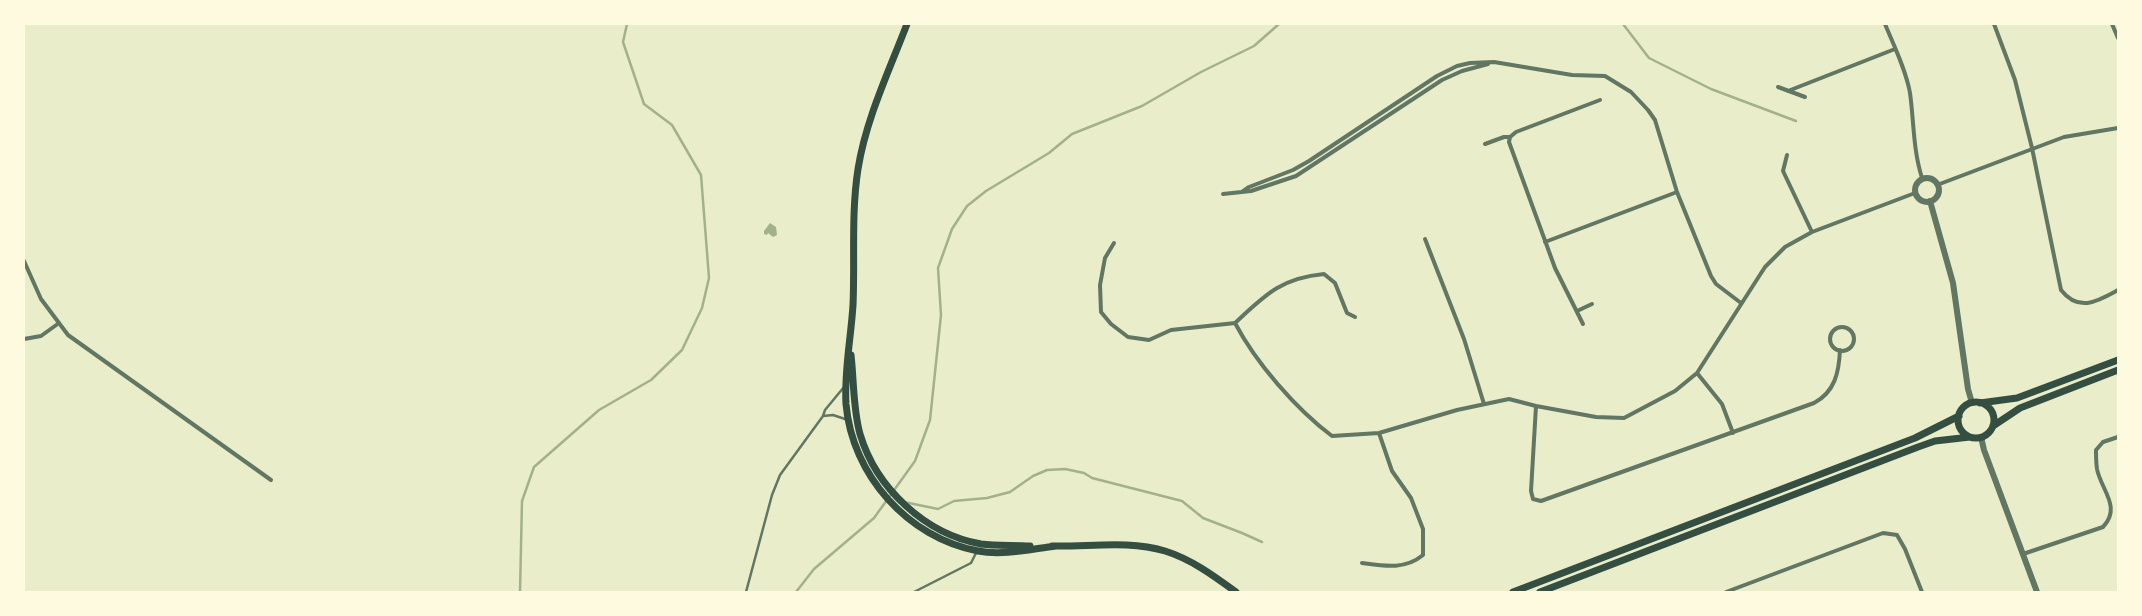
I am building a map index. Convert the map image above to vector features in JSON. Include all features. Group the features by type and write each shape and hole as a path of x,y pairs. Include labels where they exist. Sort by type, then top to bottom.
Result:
{"main road":[{"path":"907,24 874,110 858,170 854,209 853,307 846,384 846,405 852,435 863,463 877,487 903,516 928,531 954,544 978,551 998,553 1056,546"},
{"path":"849,343 855,405 860,434 871,460 880,476 895,496 910,510 929,523 955,536 980,543 1056,546 1128,546 1160,550 1191,562 1236,592"},
{"path":"1970,436 1960,428 1959,416 1963,408 1972,403 2017,398 2118,360"},
{"path":"1540,592 1918,447 1935,442 1970,436 1981,437 1989,432 1993,426 2020,408 2118,370"},
{"path":"1980,403 1991,410 1993,415 1993,426"},
{"path":"1513,592 1920,436 1959,416"}],"street":[{"path":"1885,24 1910,93 1916,159 1922,178"},
{"path":"1994,24 2015,80 2032,148 2062,290 2067,297 2085,303 2096,302 2118,290"},
{"path":"2112,24 2118,38"},
{"path":"1788,91 1895,49"},
{"path":"1242,192 1249,187 1293,170 1308,162 1436,76 1457,66 1470,63 1494,62 1572,75 1605,76 1631,92 1655,120 1677,192 1711,276 1716,284 1741,303"},
{"path":"1223,194 1251,191 1296,176 1442,80 1462,71 1494,62"},
{"path":"1778,87 1805,97"},
{"path":"1485,144 1504,137 1510,137 1516,132 1600,100"},
{"path":"1937,185 2032,148 2064,138 2118,128"},
{"path":"1510,137 1510,148 1555,268 1583,324"},
{"path":"1787,155 1783,171 1812,232"},
{"path":"1922,178 1929,178 1937,185 1938,192 1936,197 1930,201 1920,200 1915,193 1916,183 1922,178"},
{"path":"1545,242 1677,192"},
{"path":"1235,323 1248,348 1302,410 1332,436 1379,433 1457,410 1509,399 1536,406 1596,417 1624,418 1675,391 1697,373 1765,267 1775,256 1795,240 1812,232 1915,193"},
{"path":"1930,201 1953,284 1968,389 1972,403"},
{"path":"1425,239 1464,340 1484,404"},
{"path":"1114,243 1105,258 1100,285 1101,312 1111,324 1128,337 1148,340 1171,330 1235,323 1257,302 1286,282 1296,278 1324,274 1335,283 1347,313 1355,317"},
{"path":"24,261 41,300 68,335 271,480"},
{"path":"1577,311 1592,304"},
{"path":"24,339 41,336 59,323"},
{"path":"1842,327 1851,331 1853,341 1850,347 1840,350 1834,347 1830,338 1833,331 1842,327"},
{"path":"1536,406 1531,490 1534,499 1541,501 1733,433 1820,400 1835,382 1839,369 1840,350"},
{"path":"1697,373 1722,404 1733,433"},
{"path":"1362,563 1396,567 1414,563 1423,555 1423,529 1411,498 1392,471 1379,433"},
{"path":"1981,437 1984,450 2038,592"},
{"path":"2023,554 2103,526 2110,520 2112,511 2110,500 2097,470 2096,450 2103,442 2118,437"},
{"path":"1726,592 1883,534 1897,535 1905,550 1922,592"}],"lane":[{"path":"746,592 772,495 780,475 823,416 825,410 846,384"},
{"path":"823,416 833,415 850,422"},
{"path":"914,592 971,563 978,551"}],"shaded area":[{"path":"770,223 776,227 777,235 773,237 768,233 767,235 764,234 764,231"}],"waterway":[{"path":"520,592 522,501 534,467 599,410 651,380 682,350 702,308 709,278 701,175 672,125 644,104 623,42 627,24"},
{"path":"796,592 814,569 874,518 915,461 930,420 941,315 938,268 952,229 967,206 986,191 1049,153 1072,134 1142,106 1201,72 1254,46 1279,24"},
{"path":"1623,24 1649,58 1711,89 1796,121"},
{"path":"904,502 938,509 954,501 987,498 1010,492 1033,476 1047,470 1065,469 1084,473 1092,478 1182,501 1203,518 1262,542"}]}
